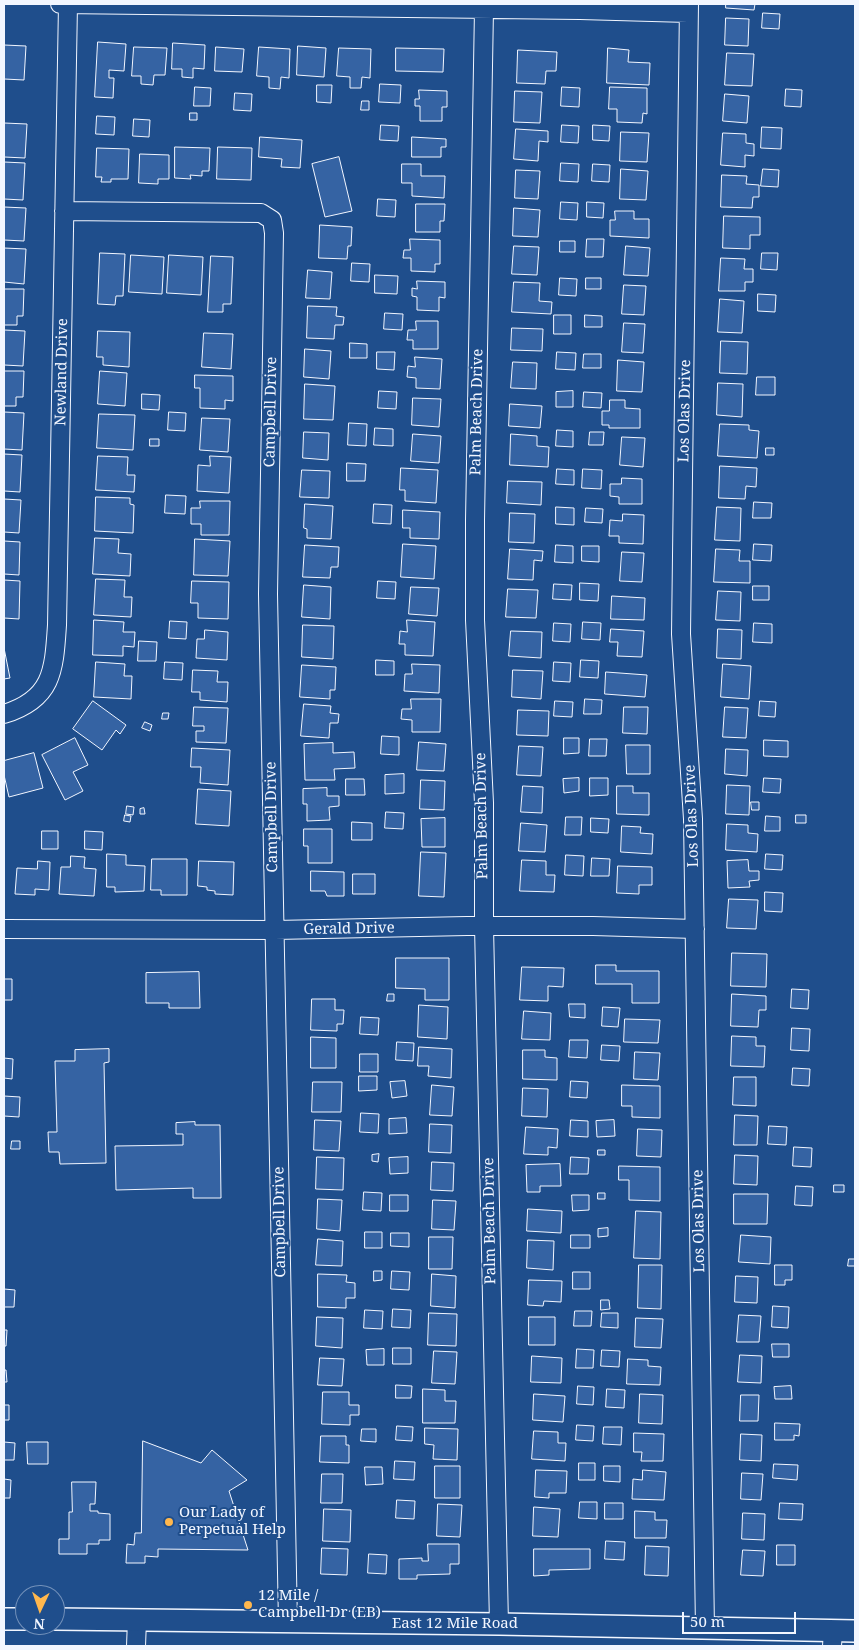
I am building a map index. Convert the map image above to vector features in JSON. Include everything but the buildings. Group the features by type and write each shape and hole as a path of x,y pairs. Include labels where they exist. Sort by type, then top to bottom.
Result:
{"main road":[{"name":"East 12 Mile Road","path":"65,1619 499,1624 705,1629 833,1639 855,1631"}],"street":[{"path":"60,4 580,10 689,8"},
{"name":"Newland Drive","path":"4,714 21,709 38,696 48,683 55,660 58,615 68,4"},
{"name":"Los Olas Drive","path":"689,8 681,634 692,810 695,929 705,1629"},
{"name":"Palm Beach Drive","path":"484,9 474,520 474,620 484,802 484,926 499,1624"},
{"name":"Campbell Drive","path":"64,211 261,213 272,220 274,233 268,594 288,1623"},
{"name":"Gerald Drive","path":"4,929 275,930 593,926 695,929"},
{"path":"136,1646 137,1620"}],"place":[{"name":"Our Lady of Perpetual Help","path":"169,1522"},
{"name":"12 Mile / Campbell Dr (EB)","path":"248,1605"}]}
